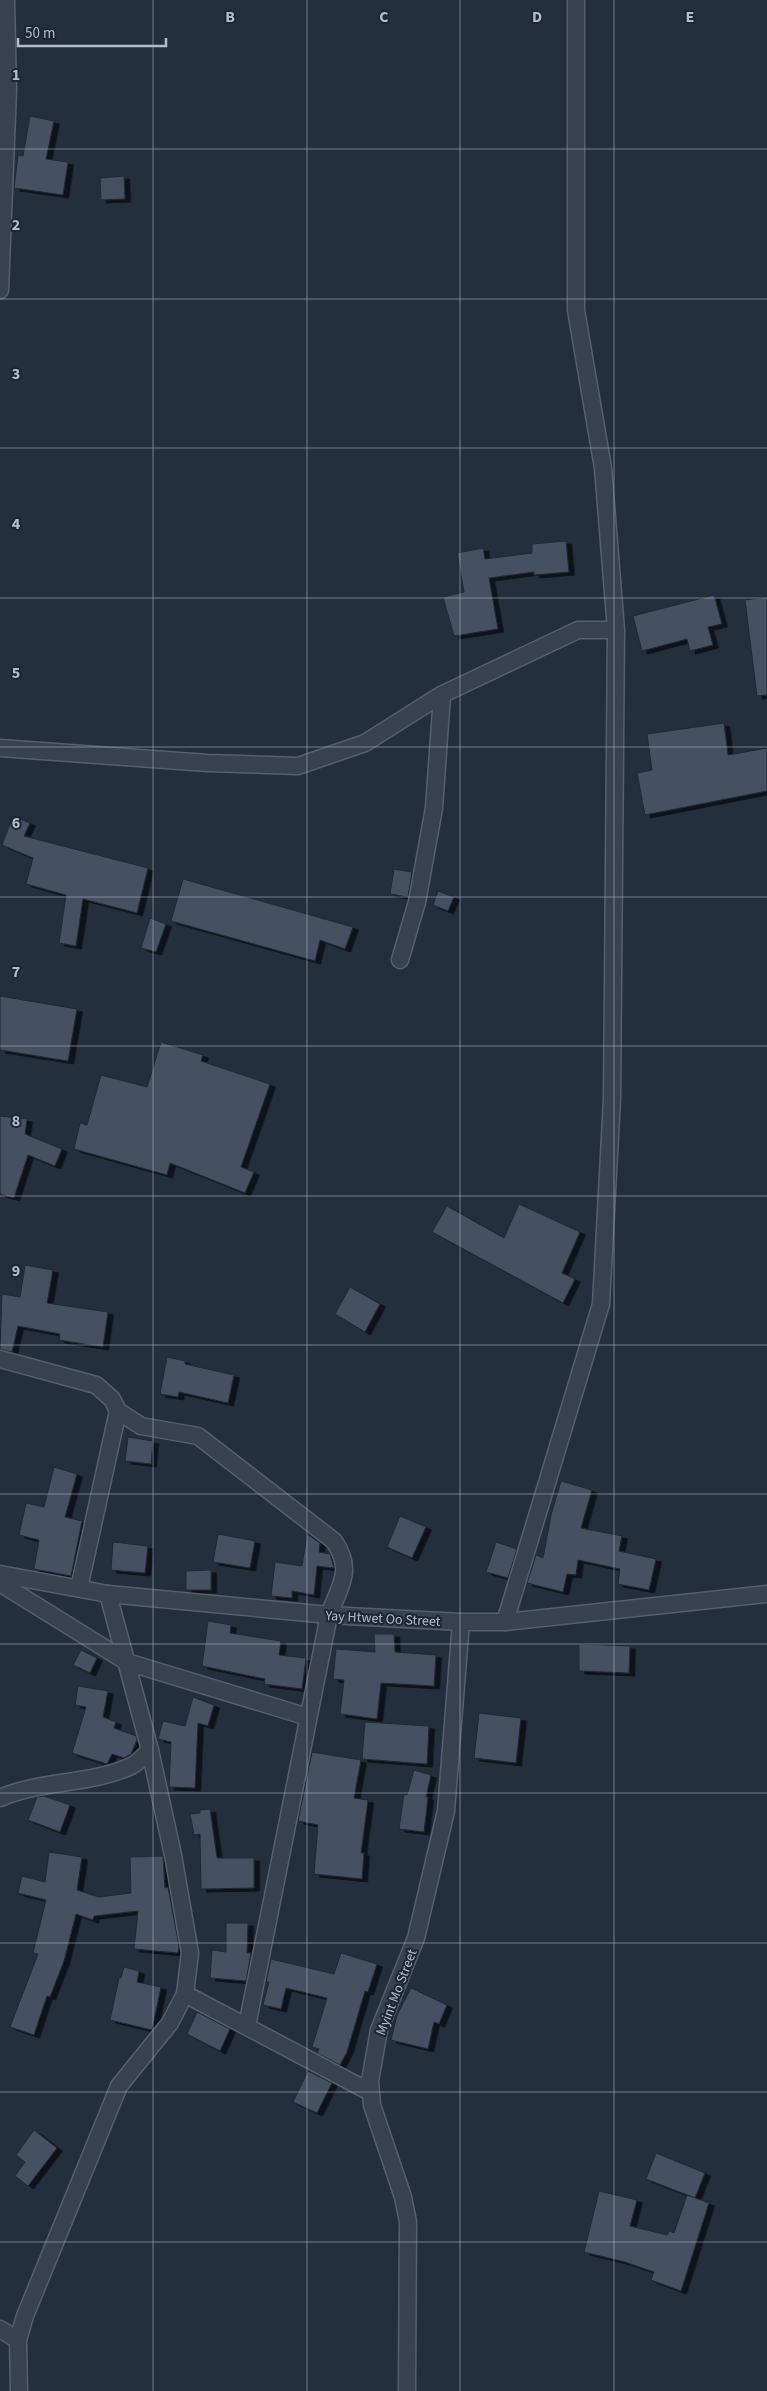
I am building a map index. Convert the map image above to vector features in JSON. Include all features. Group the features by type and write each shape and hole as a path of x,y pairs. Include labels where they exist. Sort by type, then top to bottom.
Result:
{"street":[{"path":"0,290 8,90 6,0"},
{"path":"505,1622 601,1304 612,1099 616,630 603,468 576,310 576,0"},
{"path":"0,748 207,764 298,766 365,743 442,695 578,630 616,630"},
{"path":"400,960 416,902 434,808 442,695"},
{"path":"0,1359 96,1385 112,1399 118,1412 142,1426 198,1436 334,1541 343,1555 346,1570 329,1615 247,2026"},
{"path":"79,1588 118,1412"},
{"name":"Yay Htwet Oo Street","path":"0,1574 108,1594 329,1615 461,1622 505,1622 767,1594"},
{"path":"0,1583 127,1662 308,1718"},
{"path":"19,2391 18,2340 25,2316 119,2086 170,2023 185,1994 190,1953 173,1856 150,1750 108,1594"},
{"name":"Myint Mo Street","path":"407,2391 408,2222 403,2197 383,2140 370,2092 379,2030 416,1938 446,1811 461,1622"},
{"path":"0,1798 19,1790 86,1779 130,1767 150,1750"},
{"path":"185,1994 370,2092"},
{"path":"0,2329 18,2340"}],"building":[{"path":"30,116 54,121 46,159 68,162 63,195 14,188 18,155 23,156"},
{"path":"124,176 125,199 101,200 100,178"},
{"path":"566,541 569,572 534,575 534,572 489,578 498,629 454,636 443,597 464,592 457,553 483,548 485,559 532,553 532,544"},
{"path":"714,595 722,624 708,627 713,645 690,651 687,639 642,651 633,616"},
{"path":"767,597 767,695 757,696 745,600"},
{"path":"724,723 728,755 767,748 767,791 645,815 637,773 652,770 647,734"},
{"path":"13,816 30,823 24,836 148,868 137,913 83,899 76,946 59,943 66,895 26,884 33,858 2,845"},
{"path":"394,869 412,872 408,897 390,894"},
{"path":"183,879 353,927 345,949 320,940 315,961 171,921"},
{"path":"438,891 454,897 448,911 433,905"},
{"path":"150,918 166,924 156,952 141,948"},
{"path":"0,996 77,1009 68,1061 0,1050"},
{"path":"161,1042 203,1055 201,1061 270,1084 241,1167 254,1172 245,1193 170,1163 167,1175 74,1149 80,1123 87,1125 101,1075 147,1087"},
{"path":"0,1116 27,1119 25,1134 62,1149 55,1166 28,1155 14,1198 0,1194"},
{"path":"519,1204 580,1232 562,1273 575,1279 563,1303 432,1232 447,1206 504,1238"},
{"path":"25,1265 53,1270 47,1303 108,1312 103,1347 59,1340 60,1334 18,1326 12,1352 0,1349 2,1294 20,1297"},
{"path":"350,1287 380,1304 365,1332 335,1314"},
{"path":"167,1357 185,1361 185,1364 234,1375 228,1403 179,1392 178,1397 160,1394"},
{"path":"128,1437 153,1441 151,1464 125,1461"},
{"path":"54,1467 77,1474 65,1517 82,1521 71,1576 34,1569 39,1540 19,1535 26,1503 44,1507"},
{"path":"561,1481 592,1490 581,1528 622,1536 619,1551 656,1559 649,1590 618,1584 620,1569 578,1560 576,1575 567,1574 563,1592 527,1583 536,1555 543,1558 551,1515"},
{"path":"400,1516 426,1527 412,1558 387,1547"},
{"path":"218,1534 255,1541 250,1568 213,1562"},
{"path":"307,1534 320,1543 319,1552 330,1554 334,1568 317,1566 314,1595 292,1591 292,1598 271,1596 275,1562 302,1566"},
{"path":"113,1542 148,1546 145,1573 111,1570"},
{"path":"496,1542 517,1549 508,1578 486,1572"},
{"path":"211,1570 211,1590 186,1590 186,1571"},
{"path":"208,1621 231,1625 230,1633 281,1641 279,1655 306,1658 302,1689 264,1684 265,1679 202,1666"},
{"path":"374,1634 394,1634 395,1652 436,1655 434,1686 381,1683 377,1719 340,1714 344,1680 333,1679 336,1649 375,1652"},
{"path":"579,1644 630,1646 629,1673 579,1671"},
{"path":"81,1650 97,1658 90,1673 73,1665"},
{"path":"78,1686 108,1691 103,1717 116,1722 114,1728 136,1736 137,1740 131,1754 124,1758 112,1754 107,1764 72,1753 86,1707 75,1705"},
{"path":"193,1697 214,1705 208,1726 198,1723 195,1788 169,1787 171,1742 158,1739 163,1721 185,1726"},
{"path":"479,1713 521,1718 516,1763 474,1758"},
{"path":"365,1722 429,1726 427,1764 362,1759"},
{"path":"312,1752 361,1760 354,1798 368,1800 361,1853 364,1853 362,1879 314,1874 318,1825 298,1821"},
{"path":"414,1770 431,1775 426,1797 428,1797 424,1832 399,1829 404,1794 407,1795"},
{"path":"44,1796 70,1805 60,1832 28,1820 37,1797"},
{"path":"210,1809 217,1858 254,1858 254,1888 201,1889 200,1834 194,1835 190,1814"},
{"path":"49,1852 82,1857 77,1890 99,1897 131,1893 130,1857 163,1856 165,1888 168,1887 179,1946 178,1953 134,1949 138,1911 94,1916 93,1920 76,1914 64,1961 50,1997 47,1996 34,2035 10,2027 38,1954 33,1953 46,1900 18,1893 22,1876 45,1882"},
{"path":"226,1923 248,1923 247,1953 251,1953 246,1981 210,1978 212,1950 226,1952"},
{"path":"341,1953 377,1964 368,1992 365,1991 347,2052 340,2065 317,2053 319,2049 312,2047 327,1998 286,1988 281,2009 263,2005 269,1982 266,1982 271,1959 334,1974"},
{"path":"124,1967 139,1971 137,1982 161,1987 152,2030 110,2020 119,1978 121,1978"},
{"path":"411,1988 447,2005 439,2024 434,2022 428,2049 391,2040 397,2015"},
{"path":"197,2012 230,2029 220,2051 187,2034"},
{"path":"308,2071 332,2083 317,2113 293,2102"},
{"path":"34,2130 57,2148 28,2186 15,2176 25,2162 16,2155"},
{"path":"656,2153 705,2173 695,2198 646,2179"},
{"path":"599,2191 637,2200 630,2226 667,2235 669,2231 674,2233 687,2195 709,2203 681,2291 651,2280 654,2272 625,2262 584,2252"}]}
